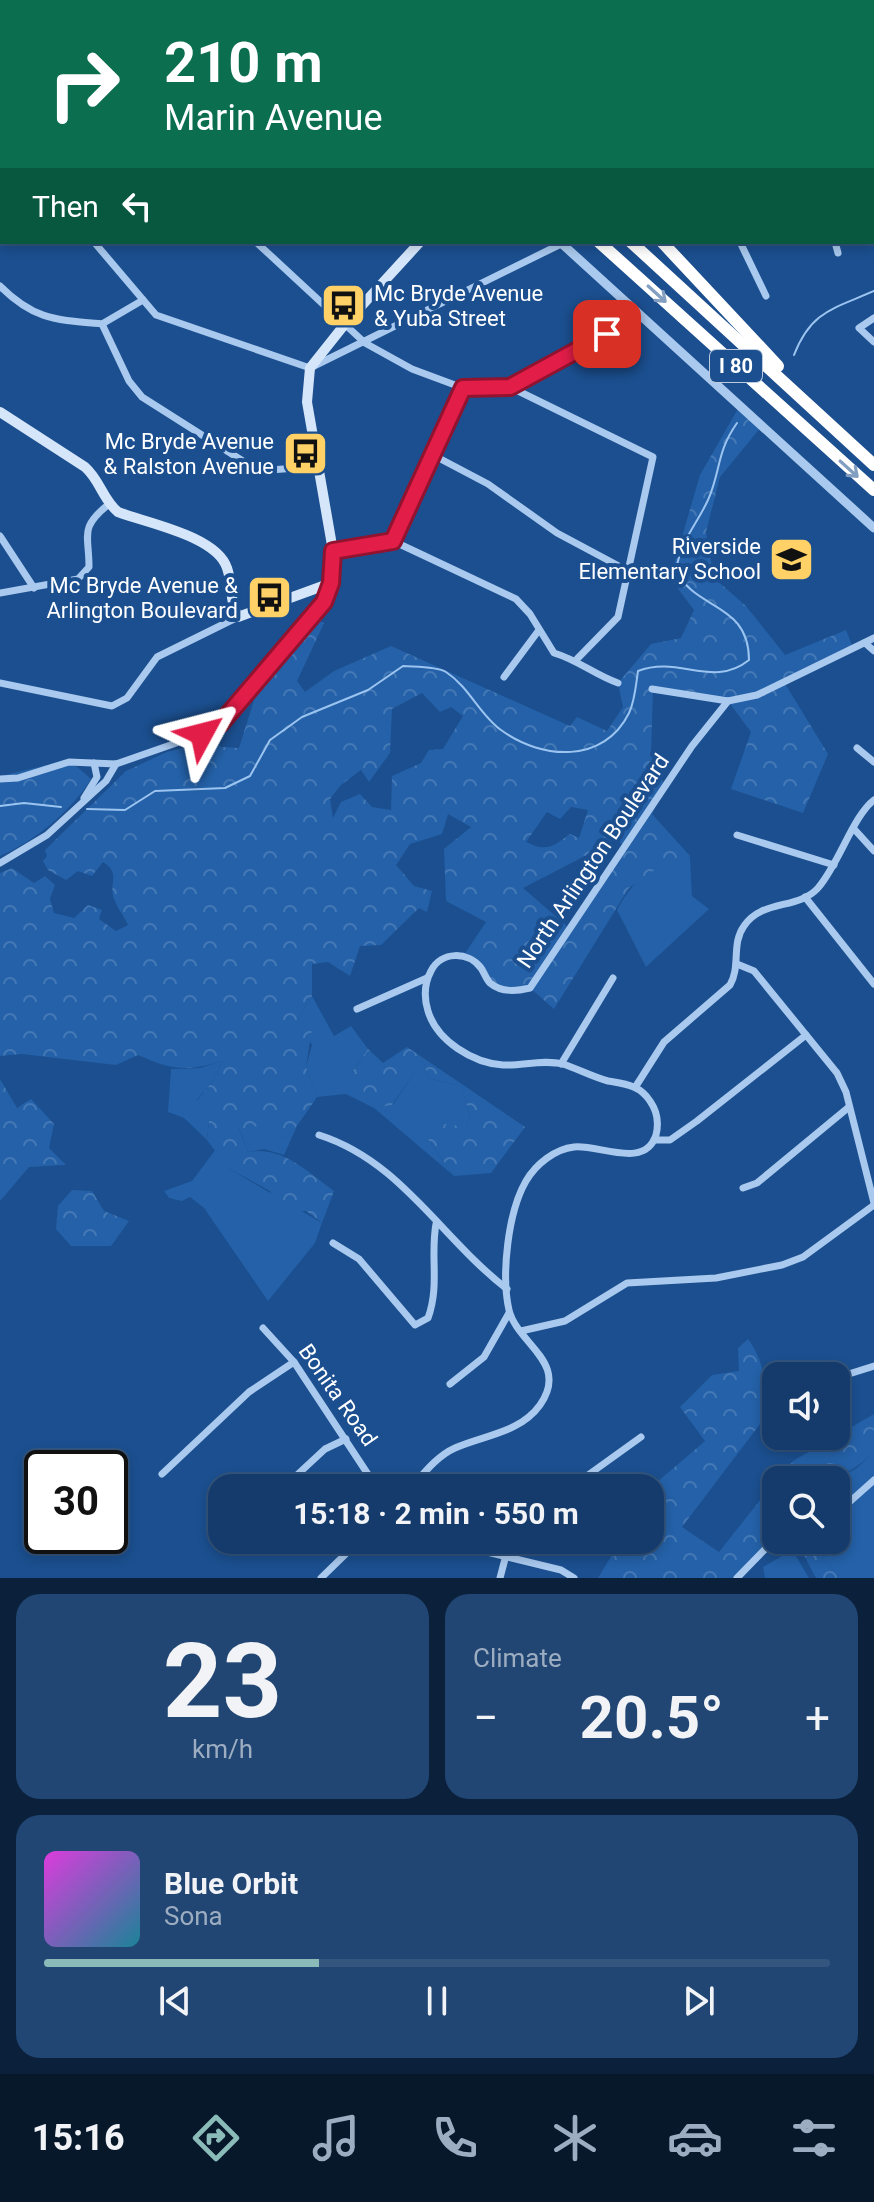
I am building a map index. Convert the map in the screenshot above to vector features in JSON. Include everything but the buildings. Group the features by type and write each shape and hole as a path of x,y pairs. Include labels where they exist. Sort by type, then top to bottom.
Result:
{"highway":[{"name":"I 80","path":"601,244 874,490"},
{"name":"I 80","path":"633,244 874,465"},
{"path":"664,244 817,411"}],"main road":[{"path":"0,412 85,467 97,478 109,504 118,512 214,547 227,566 231,604 238,617 331,583 333,551 307,402 310,368 413,244"}],"street":[{"path":"98,244 105,248 156,315 310,368 559,244"},
{"path":"258,244 365,343 412,369 463,388 510,387 640,317"},
{"path":"562,244 874,528"},
{"path":"741,244 766,296"},
{"path":"836,244 838,253"},
{"path":"0,286 25,309 51,319 102,324 143,300"},
{"path":"874,318 859,328 874,342"},
{"path":"102,324 129,381 142,397 246,463 287,471 319,466"},
{"path":"510,387 653,457 618,617 577,659"},
{"path":"393,541 463,388"},
{"path":"433,455 488,484 557,533 630,572"},
{"path":"0,593 78,579 89,567 88,524 109,504"},
{"path":"0,536 34,588"},
{"path":"333,551 393,541 516,599 554,653 577,659 599,676 618,683"},
{"path":"0,779 18,778 54,764 116,764 202,734 221,723 315,614 331,583"},
{"path":"0,683 112,706 127,698 157,657 238,617"},
{"path":"504,677 539,630"},
{"path":"652,689 728,701 757,695 874,638"},
{"path":"865,643 874,651"},
{"name":"North Arlington Boulevard","path":"357,1009 427,978 433,966 449,956 464,955 480,966 491,983 512,992 530,988 547,968 559,939 692,746 728,701"},
{"path":"857,748 874,762"},
{"path":"94,763 101,780"},
{"path":"0,863 38,842 116,764"},
{"path":"636,1086 664,1042 730,985 737,964 736,946 741,930 752,915 817,890 855,830 859,818 874,800"},
{"path":"855,830 874,851"},
{"path":"737,835 834,865"},
{"path":"805,897 874,984"},
{"path":"521,1331 565,1321 627,1283 716,1278 782,1265 811,1251 874,1204 837,1073 754,971 737,964"},
{"path":"423,1474 454,1448 523,1422 541,1404 549,1376 541,1354 509,1313 507,1289 510,1221 527,1180 543,1161 560,1150 577,1146 625,1154 644,1150 654,1140 658,1126 649,1099 636,1086 605,1080 561,1064 502,1065 475,1059 440,1034 424,999 427,978"},
{"path":"561,1064 613,978"},
{"path":"654,1140 670,1140 806,1035"},
{"path":"743,1188 757,1183 849,1107"},
{"path":"319,1135 340,1141 389,1171 479,1268 507,1289"},
{"path":"333,1243 359,1259 415,1325 428,1318 436,1295 433,1241 436,1224"},
{"path":"450,1384 484,1357 509,1313"},
{"name":"Bonita Road","path":"263,1328 294,1362 368,1474"},
{"path":"162,1474 249,1392 294,1362"},
{"path":"850,1374 874,1366"},
{"path":"589,1474 641,1437"},
{"path":"298,1474 325,1449 346,1439"},
{"path":"850,1501 874,1480"},
{"path":"737,1578 762,1552"},
{"path":"321,1578 346,1554"},
{"path":"494,1554 561,1570 574,1578"},
{"path":"500,1578 507,1554"}],"green space":[{"path":"739,407 761,427 720,477 706,532 714,578 746,606 785,655 846,630 853,648 784,682 828,754 803,813 731,789 751,732 728,701 653,689 651,755 665,786 652,814 690,856 680,864 659,867 629,888 554,1009 530,988 507,990 499,987 464,955 486,922 446,901 444,849 471,827 448,814 442,834 410,844 396,865 414,886 432,891 427,912 419,908 381,945 360,946 350,976 328,962 312,964 312,996 297,1020 312,1028 306,1067 317,1097 297,1126 283,1139 266,1125 239,1129 248,1152 261,1151 283,1157 334,1191 322,1223 306,1211 279,1211 270,1191 228,1168 207,1140 209,1120 197,1101 215,1078 222,1061 179,1068 138,1055 116,1065 22,1054 0,1056 0,873 12,868 34,883 45,876 55,885 50,899 54,913 74,918 88,905 102,910 99,919 116,931 128,925 113,896 113,873 108,866 103,862 92,876 78,871 66,880 48,870 43,861 47,856 45,850 126,771 167,752 208,741 222,747 239,748 256,694 318,620 324,623 297,681 305,692 334,671 391,646 570,726 577,717 607,731 623,707 618,683 651,644 681,638 694,610 670,578 700,475","holes":["422,693 440,712 451,707 463,716 443,749 429,750 421,763 392,776 391,810 372,807 360,794 341,802 333,818 330,799 341,785 361,770 369,782 390,753 392,709","571,807 588,810 579,838 570,834 554,845 544,847 526,842 547,812 560,819","616,840 625,846 568,927 523,888"]},
{"path":"69,760 91,779 83,791 51,824 0,856 0,776"},
{"path":"690,856 692,896 709,909 646,967 617,910 640,878 661,866"},
{"path":"312,996 334,1036 351,1026 368,1049 352,1072 393,1105 423,1059 428,1078 461,1086 470,1115 466,1127 428,1139 454,1176 374,1108 346,1094 317,1097 306,1067 312,1045 297,1020"},
{"path":"407,1047 525,1127 491,1173 454,1176 428,1139 445,1124 466,1127 470,1115 461,1086 428,1078 423,1060 392,1105 374,1108 352,1072 368,1049 383,1063"},
{"path":"222,1061 215,1078 197,1100 209,1120 207,1140 184,1118 168,1112 171,1069 200,1068"},
{"path":"0,1079 17,1108 31,1099 54,1124 49,1148 66,1165 29,1167 0,1201"},
{"path":"267,1124 283,1139 297,1126 284,1155 264,1149 248,1152 239,1128"},
{"path":"216,1149 228,1168 322,1223 315,1243 268,1301 204,1208 190,1197 182,1201 169,1198 164,1191 192,1181"},
{"path":"72,1190 92,1191 104,1211 129,1221 111,1246 71,1246 56,1229 58,1206"},
{"path":"748,1339 758,1356 762,1369 762,1421 682,1527 719,1552 762,1498 762,1552 737,1578 598,1578 613,1554 664,1554 664,1476 705,1441 680,1407 712,1375 739,1371 738,1348"},
{"path":"874,1414 874,1452 851,1470 850,1466 789,1466 812,1450 850,1450 850,1428"},
{"path":"874,1452 874,1578 843,1578 822,1560 826,1554 850,1554 850,1472"},
{"path":"786,1554 795,1554 809,1578 765,1578 763,1567"},
{"path":"803,1554 825,1554 822,1560 843,1578 816,1578"}],"waterway":[{"path":"794,355 816,320 874,291"},
{"path":"87,809 125,810 155,791 225,788 250,776 270,740 302,717 368,690 403,666 446,672 501,730 535,747 571,752 588,749 618,730 631,708 638,671 668,667 722,672 736,668 749,660 747,641 740,627 730,616 695,593 684,583 676,569 686,540 712,490 725,444 737,423"},
{"path":"0,806 24,803 61,807"}],"place":[{"name":"Mc Bryde Avenue & Yuba Street","path":"343,306"},
{"name":"Mc Bryde Avenue & Ralston Avenue","path":"305,454"},
{"name":"Riverside Elementary School","path":"792,559"},
{"name":"Mc Bryde Avenue & Arlington Boulevard","path":"269,598"}],"route":[{"path":"202,734 221,723 324,602 331,583 333,551 393,541 463,388 510,387 607,334"}]}
